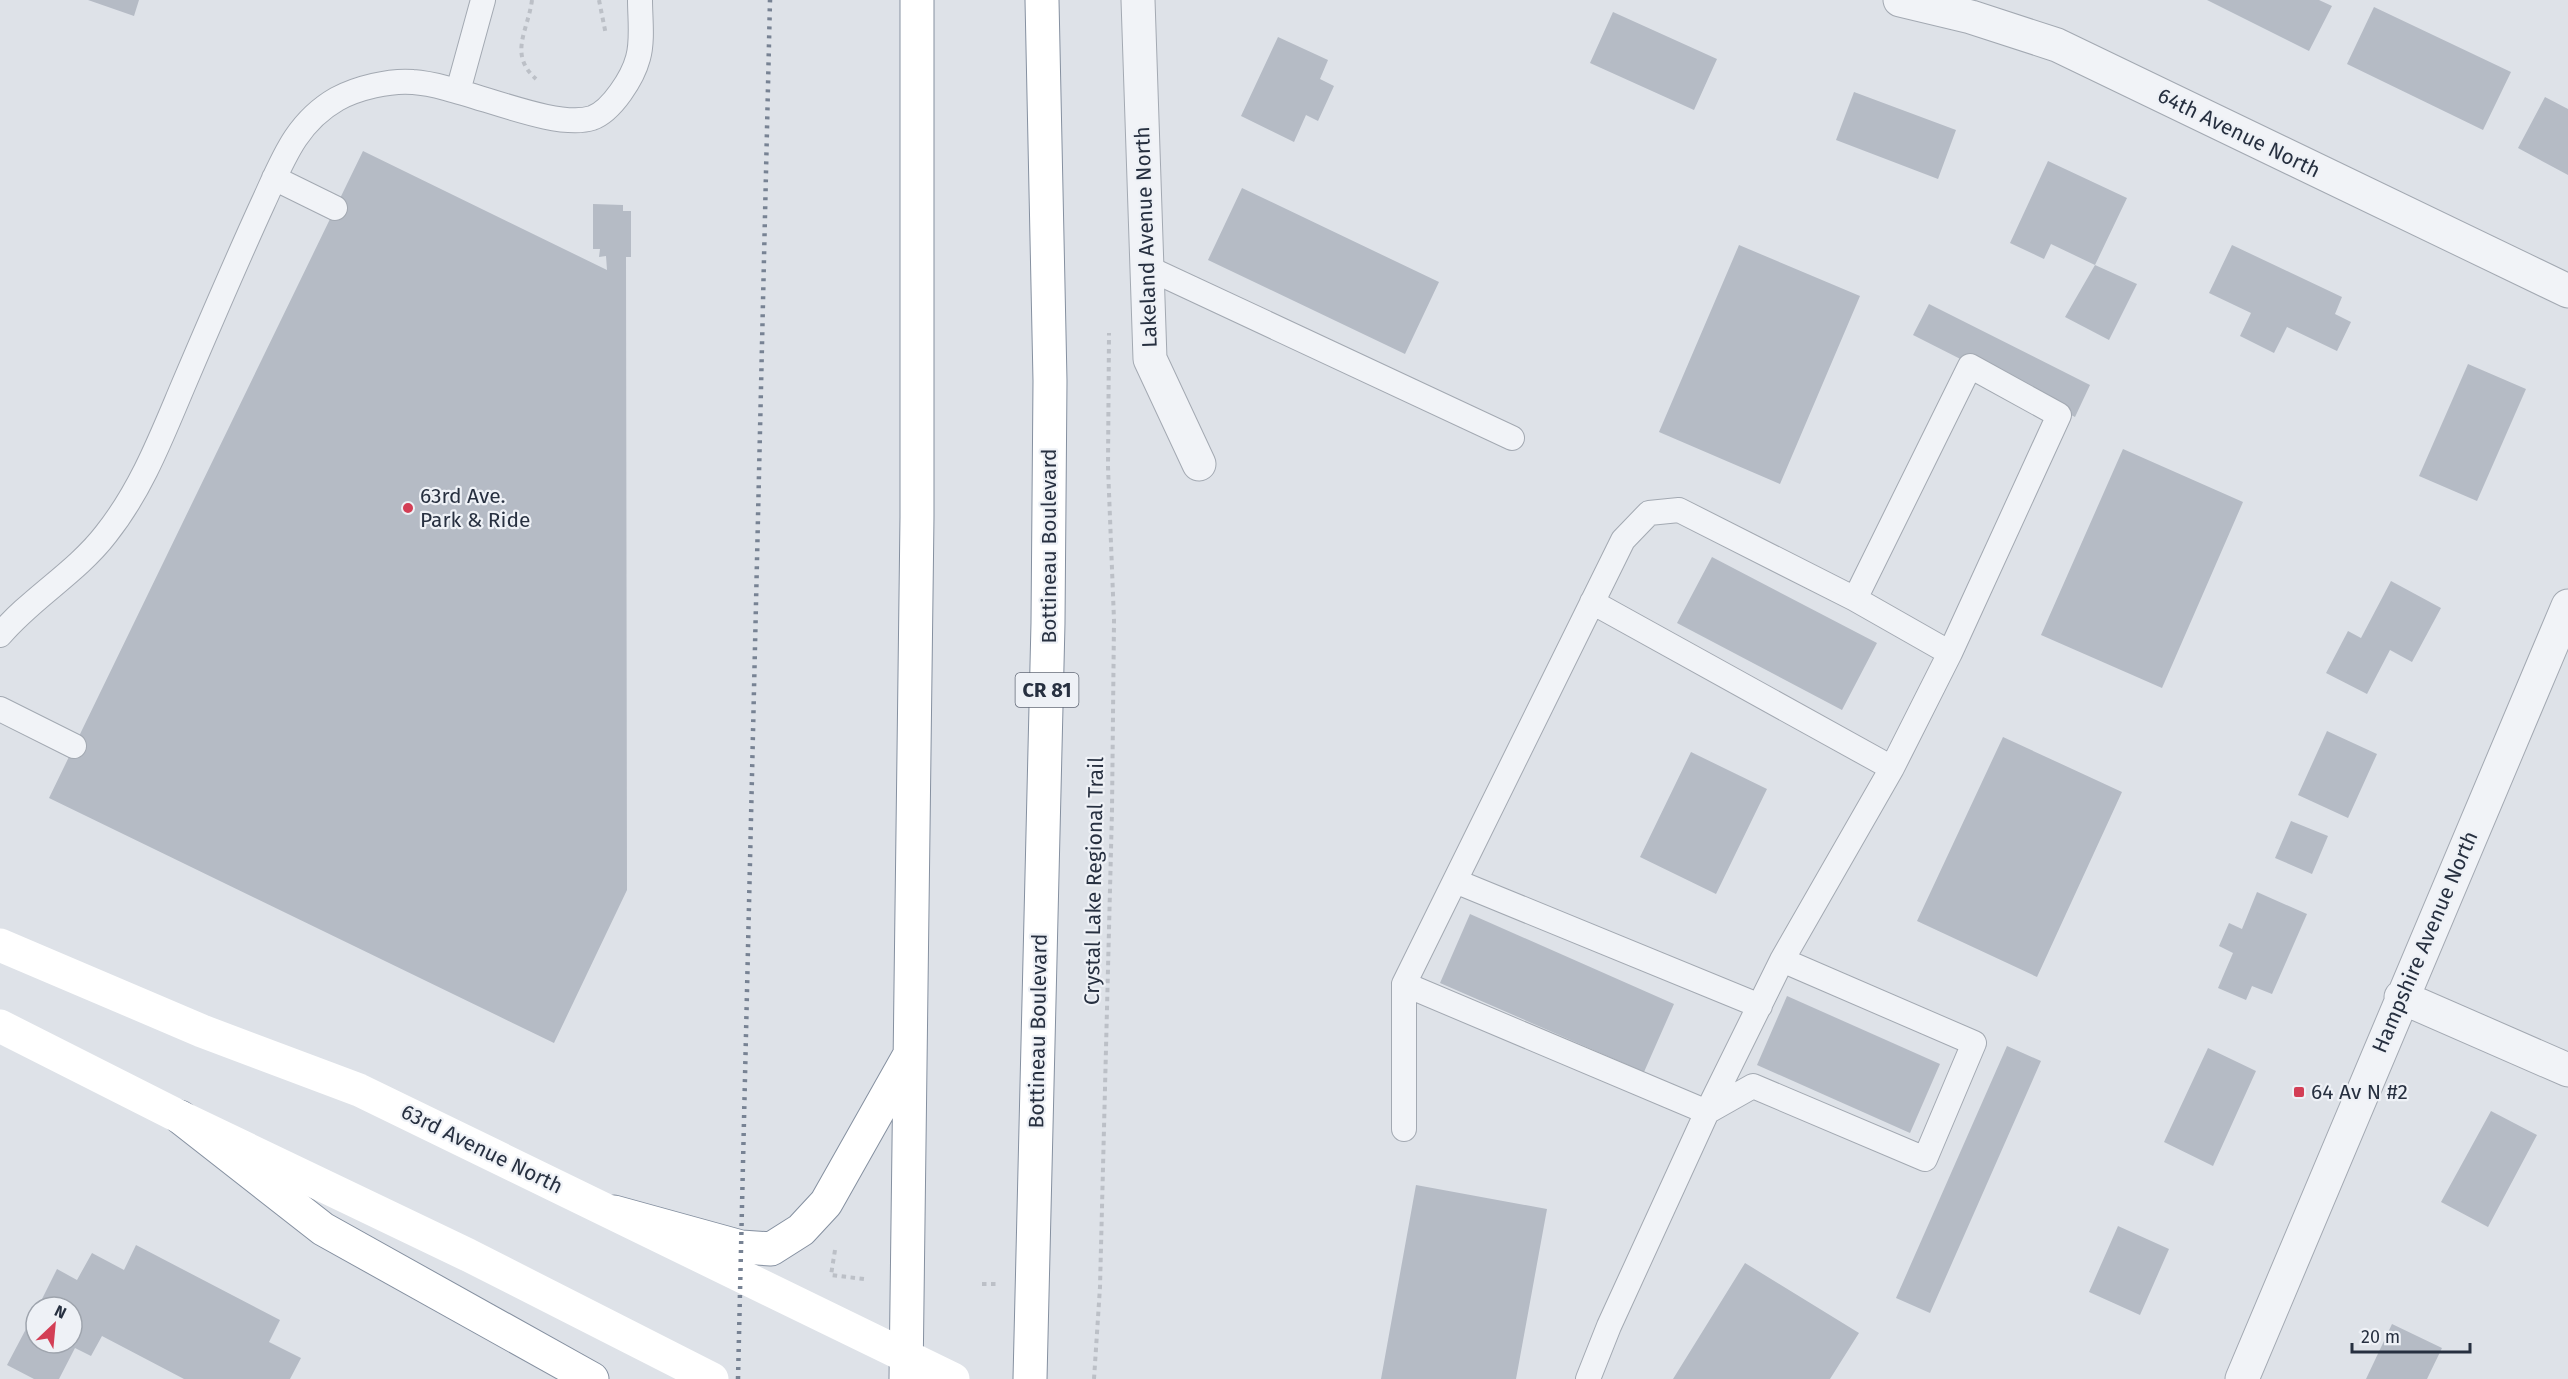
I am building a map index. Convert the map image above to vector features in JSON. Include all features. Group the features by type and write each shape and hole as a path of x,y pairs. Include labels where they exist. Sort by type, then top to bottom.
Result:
{"main road":[{"path":"906,1367 918,505 917,0"},
{"name":"Bottineau Boulevard","path":"1030,1379 1048,623 1050,381 1042,0"},
{"name":"63rd Avenue North","path":"0,945 202,1031 358,1090 614,1212 906,1367 953,1379"},
{"path":"0,1026 180,1117 468,1255 712,1379"},
{"path":"614,1212 741,1246 771,1249 801,1230 826,1203 910,1055"},
{"path":"180,1117 323,1229 592,1379"}],"street":[{"name":"Lakeland Avenue North","path":"1138,0 1150,359 1199,464"},
{"name":"64th Avenue North","path":"1900,0 1971,17 2057,45 2568,291"},
{"name":"Hampshire Avenue North","path":"2242,1379 2401,997 2568,606"},
{"path":"2401,997 2568,1070"}],"lane":[{"path":"458,91 483,0"},
{"path":"0,635 17,615 89,553 105,536 134,496 155,453 274,178 298,131 337,99 374,86 413,82 458,91 562,121 593,118 621,94 639,57 640,0"},
{"path":"274,178 335,208"},
{"path":"1146,267 1512,438"},
{"path":"1588,1379 1623,1294 1707,1112 1782,960 1892,768 1950,653 2059,415 1970,366 1855,599"},
{"path":"1404,1130 1404,984 1623,540 1649,513 1679,510 1855,599 1950,653"},
{"path":"1592,602 1892,768"},
{"path":"0,709 74,746"},
{"path":"1455,881 1760,1006"},
{"path":"1707,1112 1753,1086 1925,1159 1974,1043 1782,960"},
{"path":"1404,984 1707,1112"}],"path":[{"path":"532,0 519,51 527,70 539,81"},
{"path":"599,0 608,45"},
{"name":"Crystal Lake Regional Trail","path":"1094,1379 1100,1287 1112,810 1114,620 1108,383"},
{"path":"836,1244 831,1275 864,1279"},
{"path":"982,1284 1000,1284"}],"building":[{"path":"88,0 139,0 134,16"},
{"path":"2207,0 2319,0 2332,6 2309,51"},
{"path":"2374,7 2511,72 2483,130 2347,64"},
{"path":"1613,12 1717,59 1694,110 1590,63"},
{"path":"1278,37 1328,60 1320,79 1334,86 1318,121 1306,115 1294,142 1241,116"},
{"path":"1854,92 1956,130 1938,179 1836,140"},
{"path":"2545,97 2568,109 2568,175 2518,148"},
{"name":"63rd Ave. Park & Ride","path":"363,151 607,270 606,256 599,257 600,249 593,249 593,204 623,205 623,211 631,211 631,257 626,257 627,890 554,1043 49,798"},
{"path":"2048,161 2127,198 2095,265 2051,244 2044,259 2010,243"},
{"path":"1242,188 1439,282 1405,354 1208,260"},
{"path":"1739,245 1860,296 1780,484 1659,432"},
{"path":"2232,245 2342,297 2335,314 2351,322 2337,351 2287,327 2274,353 2240,336 2251,313 2209,293"},
{"path":"2095,265 2137,284 2109,340 2065,317"},
{"path":"1929,304 2090,385 2075,417 1913,335"},
{"path":"2468,364 2526,389 2477,501 2419,476"},
{"path":"2123,449 2243,502 2162,688 2041,635"},
{"path":"1712,557 1877,643 1842,710 1677,623"},
{"path":"2391,581 2441,608 2412,662 2390,650 2367,694 2326,673 2348,631 2361,638"},
{"path":"2327,731 2377,754 2348,818 2298,795"},
{"path":"2003,737 2122,792 2037,977 1917,921"},
{"path":"1691,752 1767,789 1716,894 1640,857"},
{"path":"2291,821 2328,836 2312,874 2275,858"},
{"path":"2257,892 2307,914 2272,994 2252,986 2246,1000 2218,988 2233,953 2219,946 2229,923 2242,929"},
{"path":"1470,914 1674,1004 1644,1072 1440,983"},
{"path":"1787,996 1940,1064 1910,1133 1757,1065"},
{"path":"2007,1046 2041,1061 1930,1313 1896,1298"},
{"path":"2208,1048 2256,1071 2213,1166 2164,1142"},
{"path":"2491,1111 2537,1135 2488,1227 2441,1202"},
{"path":"1416,1185 1547,1209 1516,1379 1381,1379"},
{"path":"2118,1226 2169,1249 2140,1315 2089,1292"},
{"path":"136,1245 280,1320 269,1342 301,1358 290,1379 184,1379 102,1336 91,1356 84,1352 84,1295 44,1295 57,1269 77,1280 92,1253 124,1270"},
{"path":"1745,1263 1859,1333 1830,1379 1673,1379"},
{"path":"2392,1324 2442,1348 2427,1379 2366,1379"},
{"path":"24,1333 24,1355 71,1355 59,1379 34,1379 7,1365"}],"railway":[{"path":"738,1379 770,0"}],"place":[{"name":"63rd Ave. Park & Ride","path":"408,508"},
{"name":"64 Av N #2","path":"2299,1092"}]}
